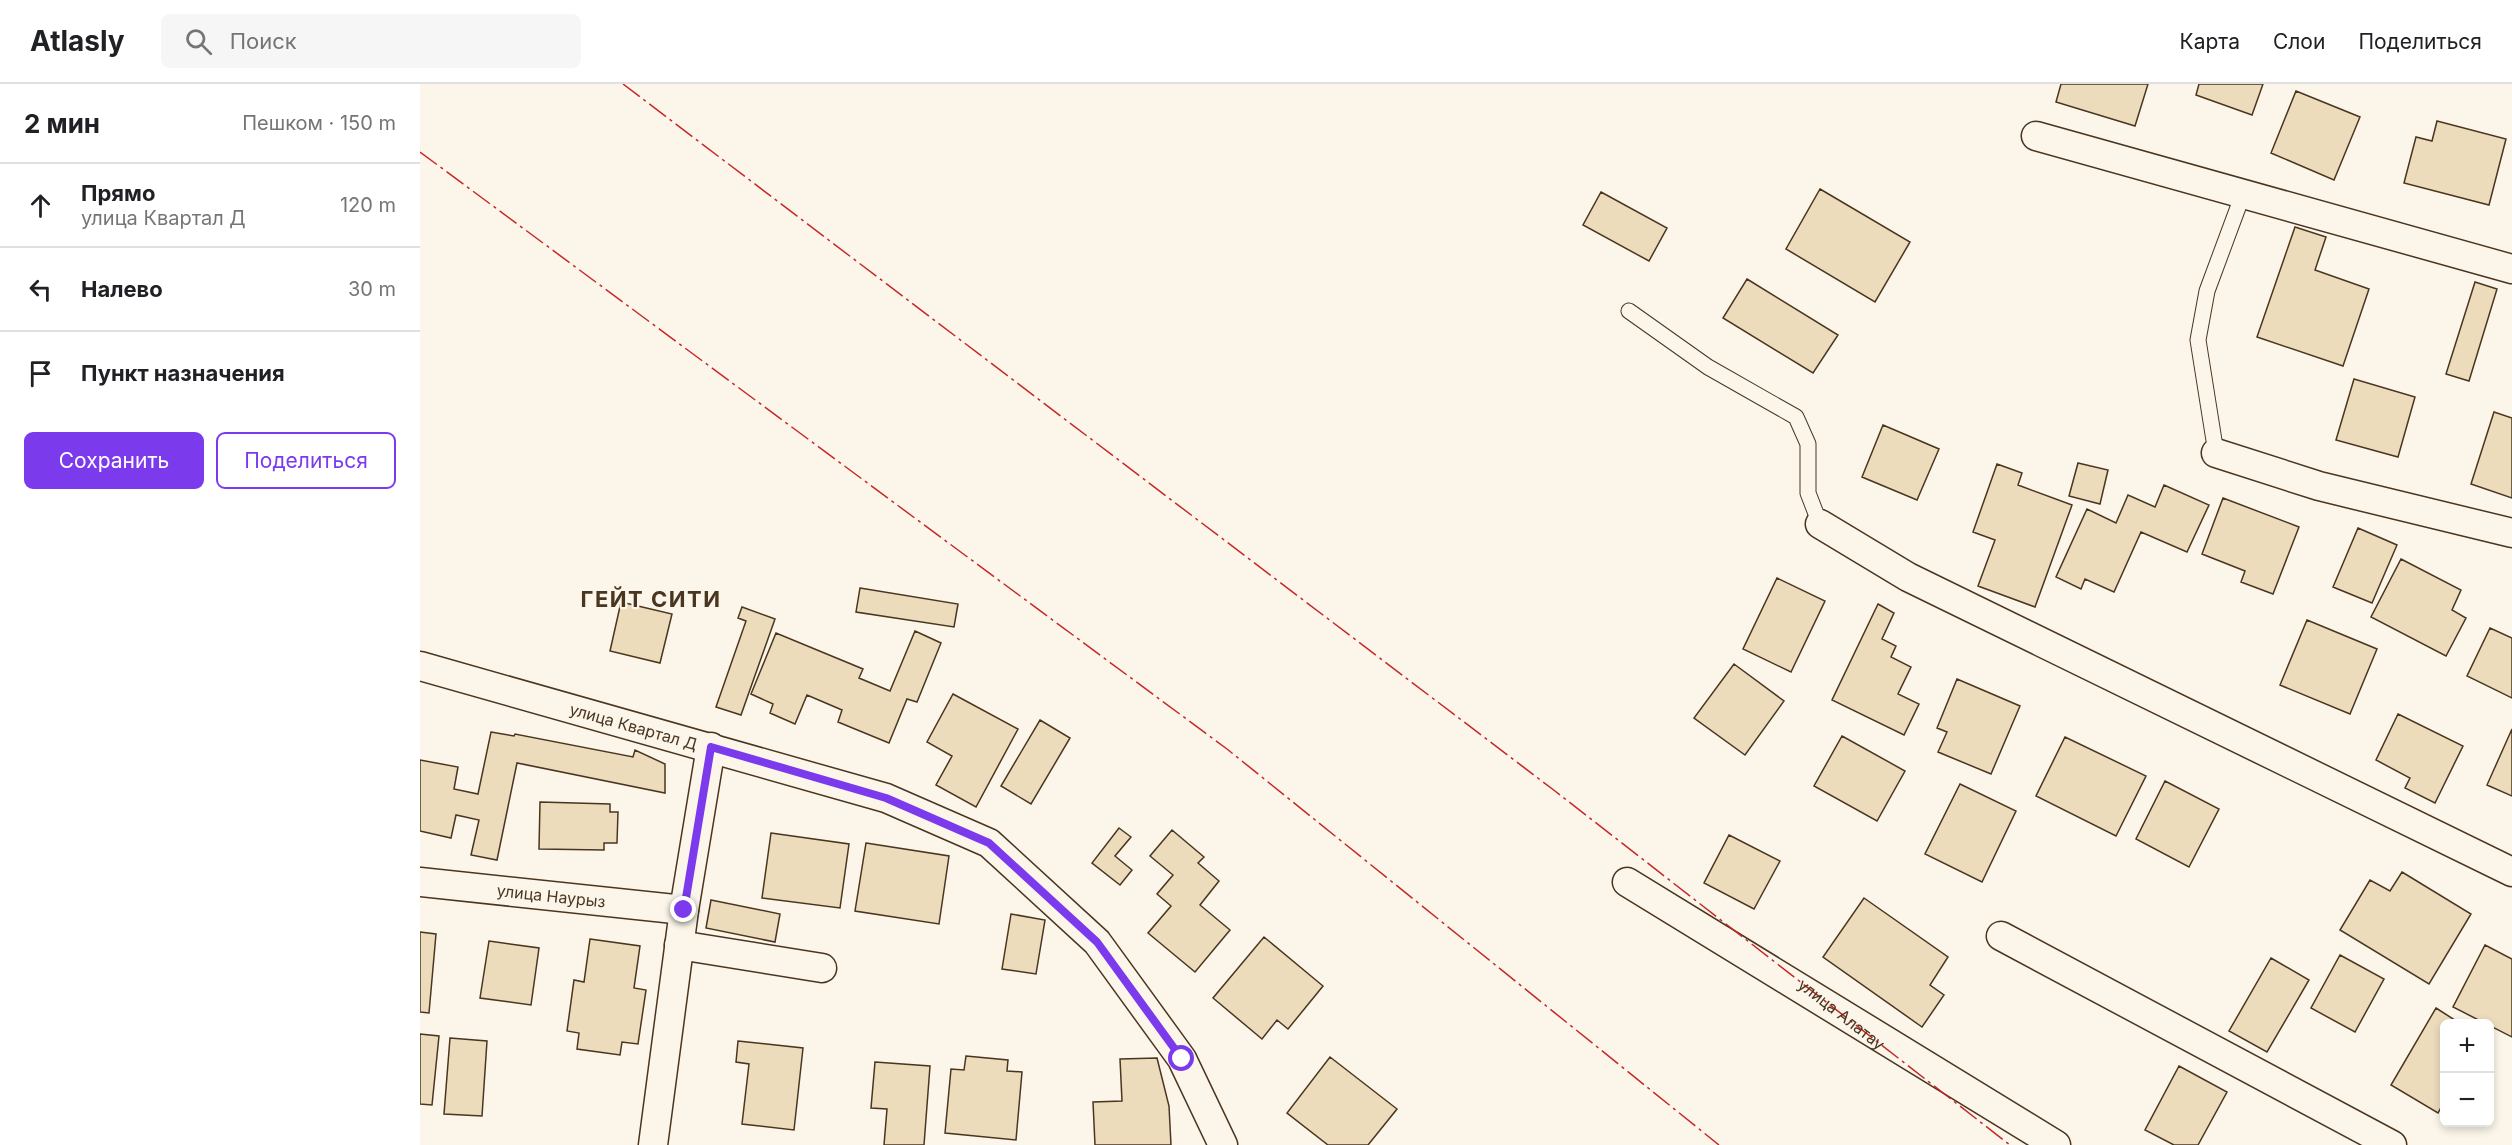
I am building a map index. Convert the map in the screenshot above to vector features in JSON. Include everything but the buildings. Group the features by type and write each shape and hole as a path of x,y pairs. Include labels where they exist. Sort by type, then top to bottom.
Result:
{"street":[{"path":"2036,136 2512,269"},
{"path":"2216,453 2319,486 2512,533"},
{"path":"1820,524 1908,577 2512,872"},
{"name":"улица Квартал Д","path":"420,666 886,798 989,843 1097,942 1182,1059 1223,1145"},
{"path":"653,1145 684,910 711,747"},
{"name":"улица Наурыз","path":"420,882 684,910"},
{"name":"улица Алатау","path":"1628,882 2056,1145"},
{"path":"2001,936 2392,1145"},
{"path":"680,945 822,968"}],"lane":[{"path":"2216,453 2198,340 2207,291 2243,194"},
{"path":"1629,311 1708,367 1796,417 1808,444 1809,493 1820,524"}],"power":[{"path":"623,84 1555,791 2010,1145"},
{"path":"420,152 1227,749 1719,1145"}],"district":[{"name":"ГЕЙТ СИТИ","path":"651,599"}],"route":[{"path":"684,910 711,747 886,798 989,843 1097,942 1182,1059"}]}
